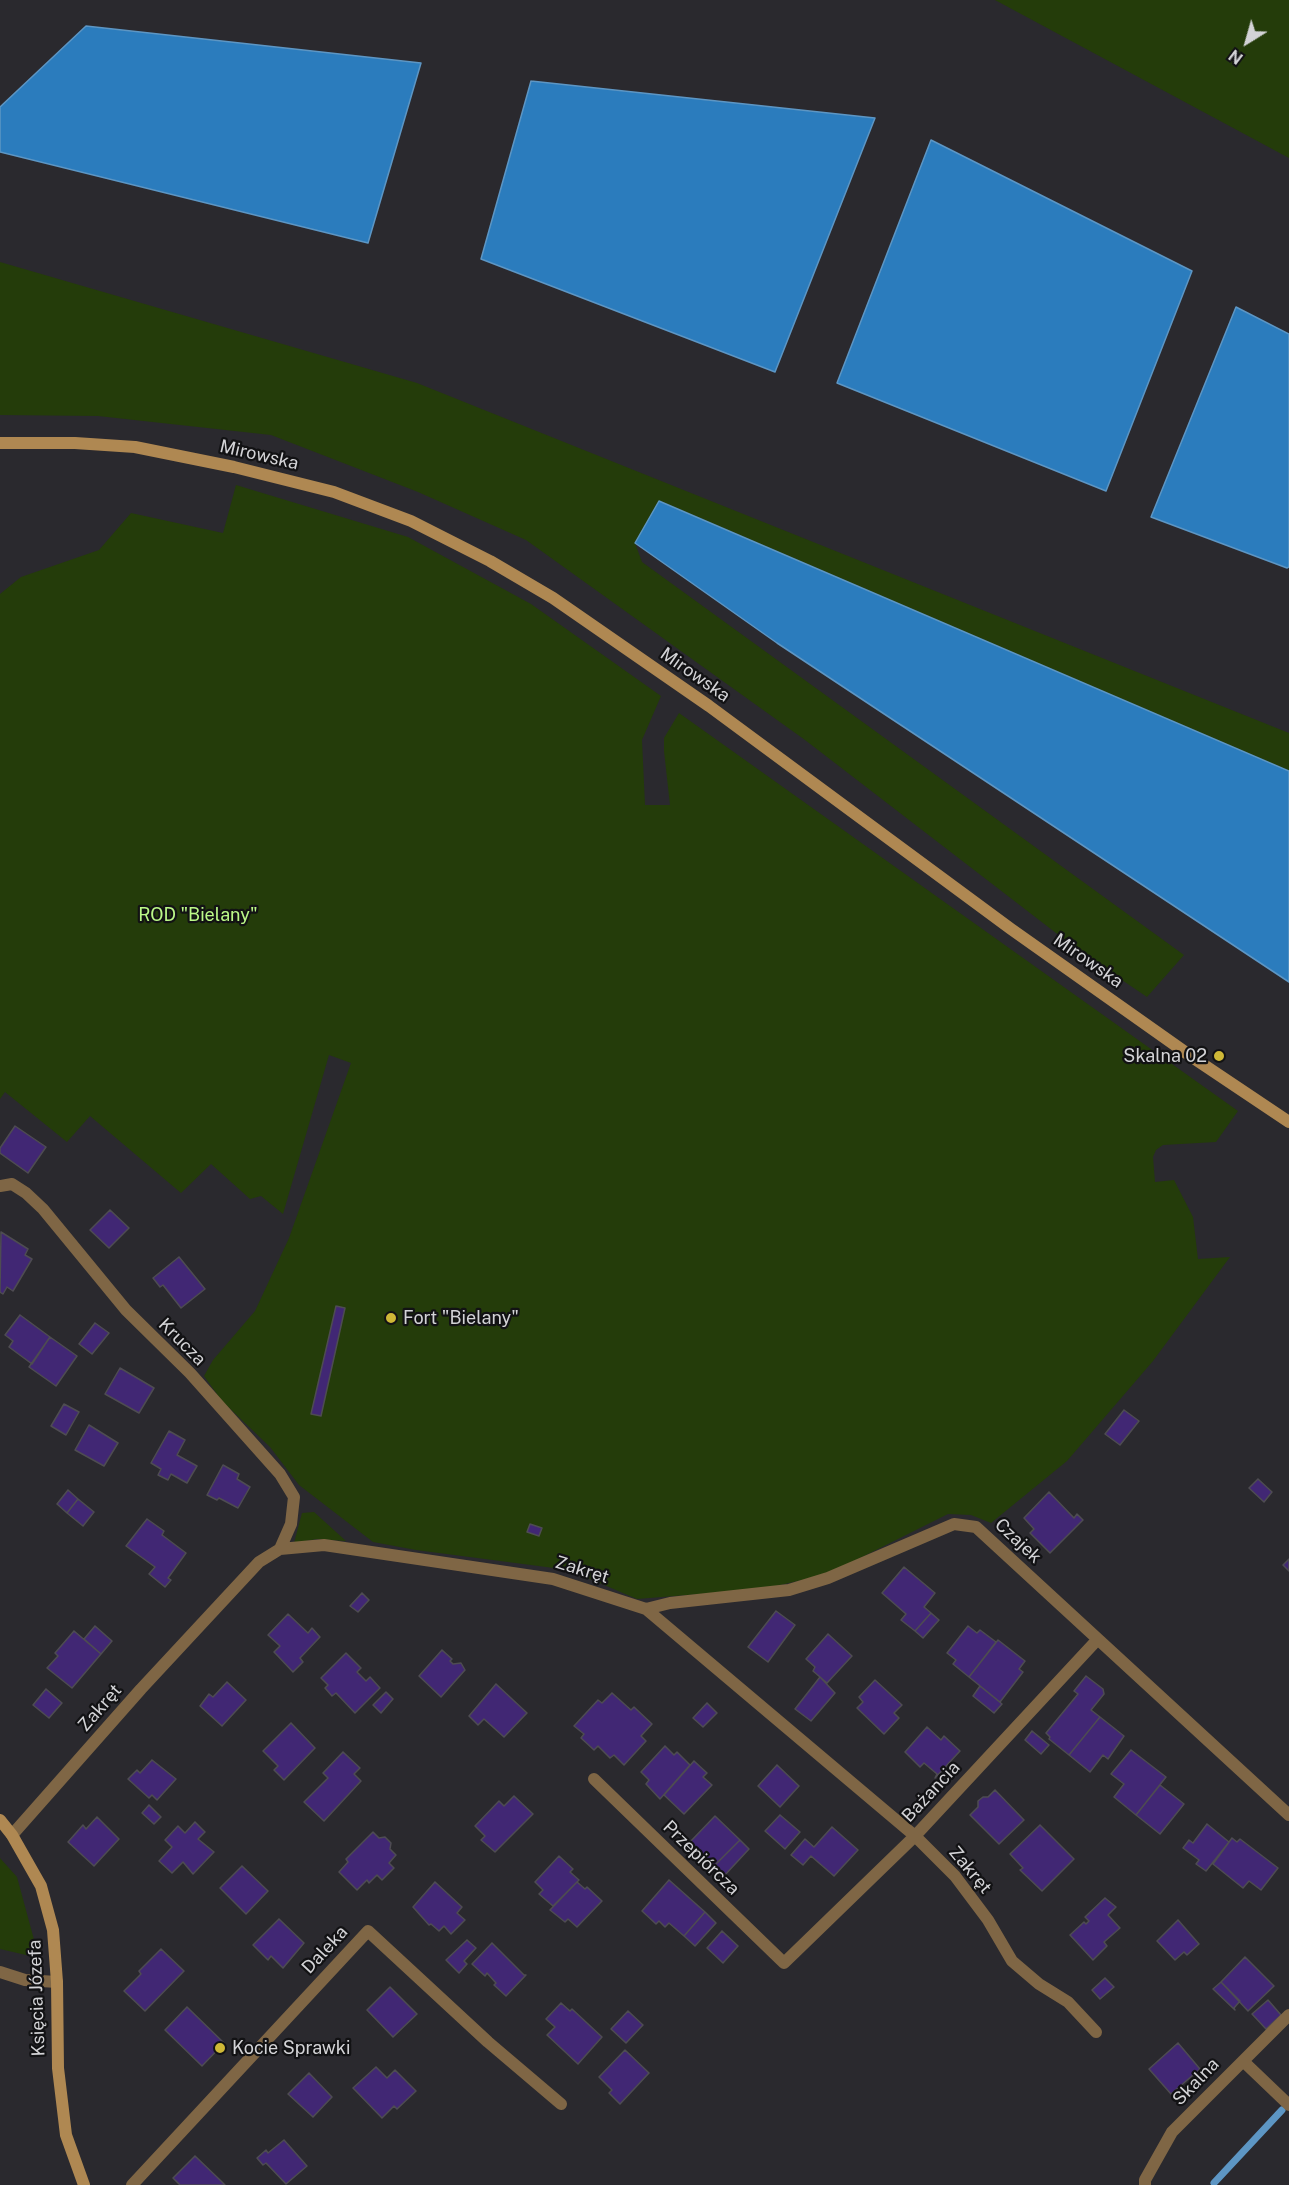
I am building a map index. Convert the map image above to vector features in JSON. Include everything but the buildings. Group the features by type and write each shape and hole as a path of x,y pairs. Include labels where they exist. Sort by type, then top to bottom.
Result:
{"main road":[{"name":"Mirowska","path":"0,443 75,443 135,447 234,467 334,492 411,521 489,561 554,598 718,713 1011,929 1192,1058 1289,1122"},
{"name":"Księcia Józefa","path":"0,1820 12,1835 41,1886 52,1930 57,1982 58,2068 66,2135 84,2185"}],"street":[{"name":"Krucza","path":"0,1186 12,1184 43,1209 126,1310 190,1374 280,1474 294,1497 291,1524 280,1550"},
{"name":"Czajek","path":"646,1609 670,1603 789,1590 828,1578 954,1524 976,1527 1289,1815"},
{"name":"Zakręt","path":"12,1835 148,1680 259,1562 280,1550 324,1545 516,1572 554,1579 646,1609 915,1836 955,1876 988,1920 1012,1961 1039,1984 1068,2002 1096,2032"},
{"name":"Bażancia","path":"784,1963 915,1836 1097,1640"},
{"name":"Przepiórcza","path":"594,1779 784,1963"},
{"name":"Daleka","path":"132,2185 368,1931 488,2042 561,2104"},
{"path":"0,1972 25,1980 57,1982"},
{"name":"Skalna","path":"1145,2185 1145,2180 1172,2132 1289,2015"},
{"path":"1243,2061 1289,2105"}],"green space":[{"path":"995,0 1289,0 1289,158"},
{"path":"0,262 417,383 1289,733 1289,771 660,501 635,543 642,562 1184,955 1147,997 1082,953 805,740 526,540 418,492 271,435 98,416 0,415"},
{"name":"ROD \"Bielany\"","path":"236,485 408,537 531,604 661,696 642,740 645,805 670,805 664,738 679,713 1238,1111 1216,1142 1163,1145 1156,1150 1153,1157 1155,1182 1174,1180 1193,1217 1198,1259 1230,1257 1153,1361 1067,1461 991,1523 971,1515 948,1514 828,1574 763,1589 637,1599 569,1570 416,1550 373,1542 299,1485 270,1447 222,1401 204,1376 213,1360 255,1311 289,1238 351,1063 329,1055 283,1214 261,1196 250,1199 211,1164 181,1193 90,1116 67,1142 5,1092 0,1099 0,594 21,577 99,550 131,513 223,533"},
{"path":"314,1512 346,1541 317,1539 294,1543 302,1513"},
{"path":"0,1858 17,1877 39,1958 0,1949"}],"water":[{"path":"86,26 421,63 368,243 0,152 0,107"},
{"path":"531,81 875,118 775,372 481,259"},
{"path":"931,140 1192,271 1106,491 837,383"},
{"path":"1236,307 1289,334 1289,567 1287,568 1151,517"},
{"path":"659,501 1289,771 1289,982 777,643 635,543"}],"waterway":[{"path":"1214,2183 1282,2110"}],"place":[{"name":"Skalna 02","path":"1219,1056"},
{"name":"Fort \"Bielany\"","path":"391,1318"},
{"name":"Kocie Sprawki","path":"220,2048"}]}
